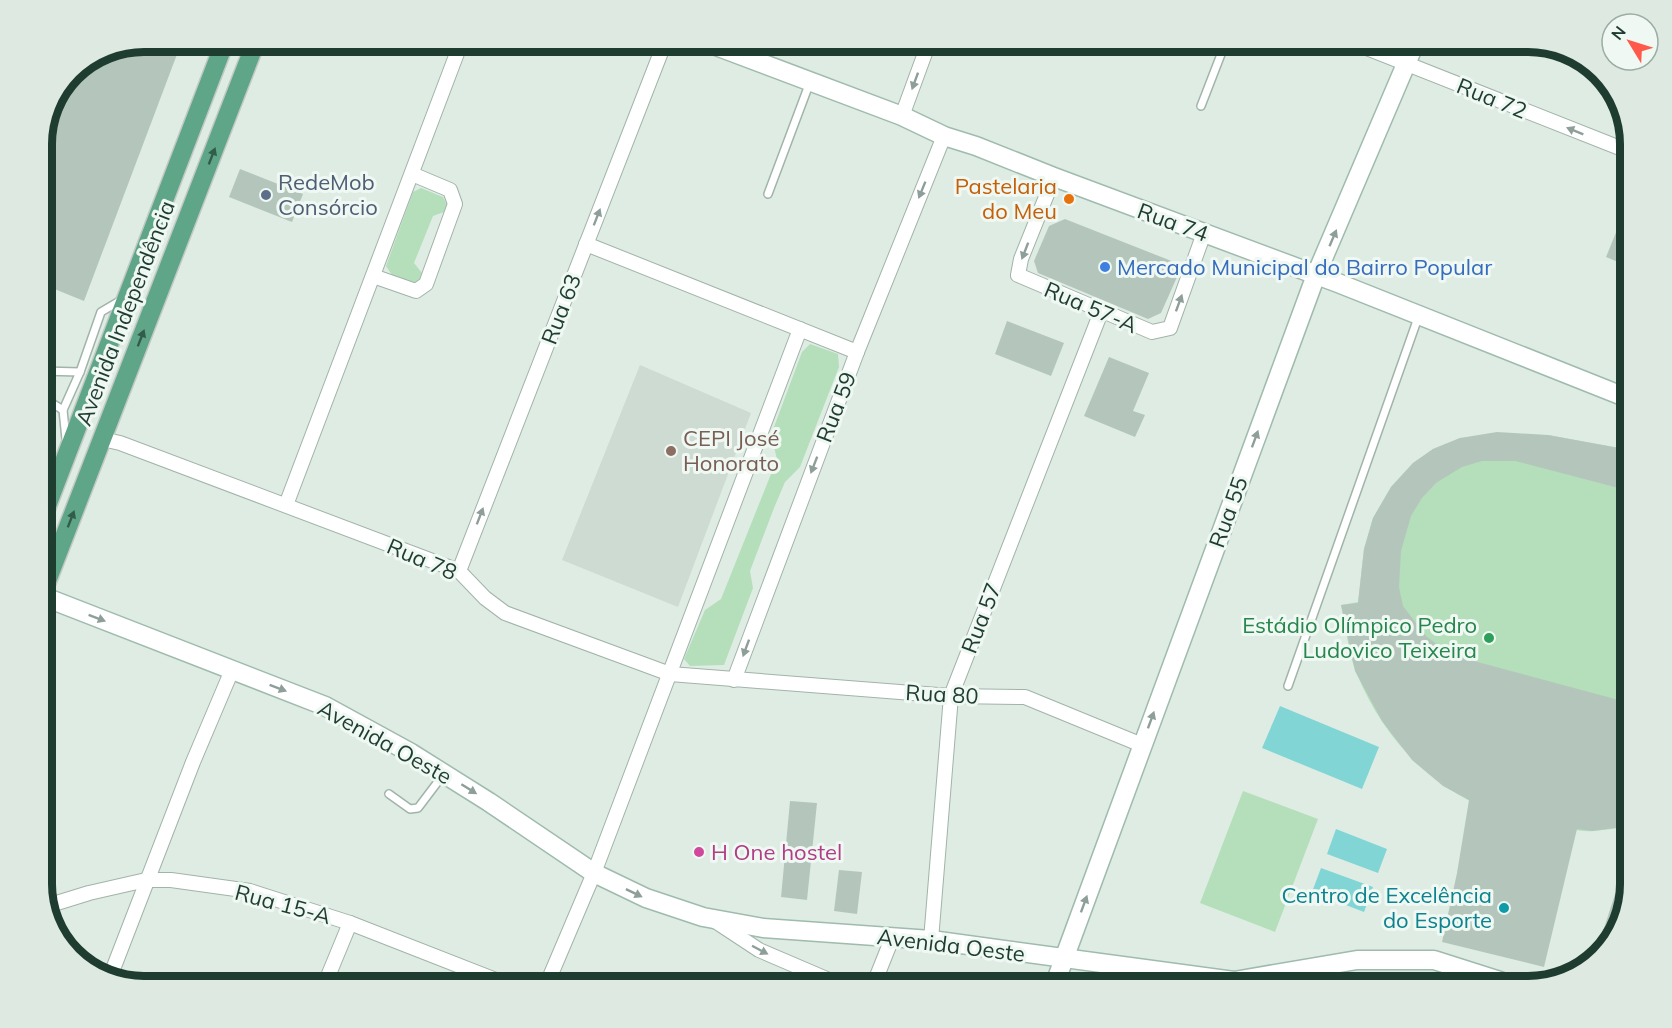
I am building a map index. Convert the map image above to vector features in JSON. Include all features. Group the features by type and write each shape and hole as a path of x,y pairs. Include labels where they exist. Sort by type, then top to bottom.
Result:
{"main road":[{"name":"Avenida Independência","path":"53,490 221,52"},
{"name":"Avenida Independência","path":"53,566 252,52"}],"street":[{"path":"286,505 458,52"},
{"name":"Rua 63","path":"459,571 661,52"},
{"name":"Rua 74","path":"732,52 902,117 944,136 976,146 1316,275 1619,395"},
{"path":"902,117 925,52"},
{"name":"Rua 72","path":"1377,52 1619,148"},
{"name":"Rua 55","path":"1058,976 1316,275 1412,52"},
{"name":"Rua 59","path":"734,680 856,352 944,136"},
{"path":"373,276 416,291 426,284 455,204 450,190 412,174"},
{"name":"Rua 57-A","path":"1054,177 1021,259 1018,275 1152,332 1170,328 1204,233"},
{"path":"586,244 856,352"},
{"name":"Rua 57","path":"931,940 951,696 1101,312"},
{"path":"550,976 594,873 800,329"},
{"name":"Rua 78","path":"102,438 459,571 485,598 505,613 670,674 734,680"},
{"name":"Avenida Oeste","path":"53,599 325,706 444,773 594,873 646,898 711,919 763,928 931,940 1184,976"},
{"path":"113,969 146,880 232,670"},
{"name":"Rua 80","path":"734,680 951,696 1025,697 1142,745"},
{"name":"Rua 15-A","path":"55,904 146,880 171,880 250,891 350,922 486,976"},
{"name":"Avenida Oeste","path":"711,919 759,950 820,976"},
{"path":"328,976 350,922"},
{"path":"877,976 893,936"},
{"name":"Avenida Oeste","path":"1271,976 1357,960 1434,960 1484,976"}],"lane":[{"path":"1201,106 1222,52"},
{"path":"768,194 810,82"},
{"path":"68,450 63,410 80,372 101,312 128,296"},
{"path":"1288,686 1419,315"},
{"path":"53,371 80,372"},
{"path":"53,404 63,410"},
{"path":"389,794 410,809 418,808 444,773"}],"shaded area":[{"name":"CEPI José Honorato","path":"640,365 751,413 678,607 562,560"}],"green space":[{"path":"421,188 443,197 447,205 444,212 433,216 414,263 422,273 420,281 414,283 392,275 386,266 413,192"},
{"path":"810,344 838,354 839,367 800,467 785,482 774,508 750,571 753,588 724,665 690,666 684,659 705,610 721,599 777,459 771,435 802,352"},
{"name":"Estádio Olímpico Pedro Ludovico Teixeira","path":"1548,435 1619,448 1620,827 1585,831 1523,821 1491,811 1461,796 1434,778 1410,757 1389,732 1356,672 1341,605 1358,602 1364,549 1373,518 1391,487 1413,463 1433,449 1460,438"},
{"path":"1243,791 1318,819 1275,932 1200,903"}],"water":[{"path":"1280,706 1379,747 1362,789 1262,748"},
{"path":"1336,829 1387,849 1378,873 1327,854"},
{"path":"1321,868 1373,887 1364,912 1312,892"}],"building":[{"path":"145,52 178,52 84,301 53,288 53,139 62,104 84,75 115,57"},
{"name":"RedeMob Consórcio","path":"240,169 303,194 292,222 229,197"},
{"name":"Mercado Municipal do Bairro Popular","path":"1065,219 1174,262 1177,277 1161,313 1148,319 1038,273 1034,261 1049,226"},
{"path":"1619,225 1619,262 1606,257"},
{"path":"1007,321 1064,343 1051,376 995,354"},
{"path":"1109,357 1149,373 1133,411 1145,415 1135,437 1084,416"},
{"path":"1497,432 1548,435 1619,448 1619,488 1515,461 1482,461 1462,467 1436,483 1422,498 1411,516 1401,551 1399,587 1403,606 1426,636 1442,648 1459,657 1620,700 1620,827 1592,831 1577,829 1544,967 1442,942 1457,873 1469,800 1443,786 1412,760 1382,721 1355,671 1341,605 1358,603 1364,549 1373,518 1391,487 1413,463 1433,449 1460,438"},
{"path":"790,801 817,803 807,900 781,897"},
{"path":"839,870 862,872 857,914 834,911"},
{"path":"1620,879 1616,907 1601,938"}],"place":[{"name":"RedeMob Consórcio","path":"266,195"},
{"name":"Pastelaria do Meu","path":"1069,199"},
{"name":"Mercado Municipal do Bairro Popular","path":"1105,267"},
{"name":"CEPI José Honorato","path":"671,451"},
{"name":"Estádio Olímpico Pedro Ludovico Teixeira","path":"1489,638"},
{"name":"H One hostel","path":"699,852"},
{"name":"Centro de Excelência do Esporte","path":"1504,908"}]}
